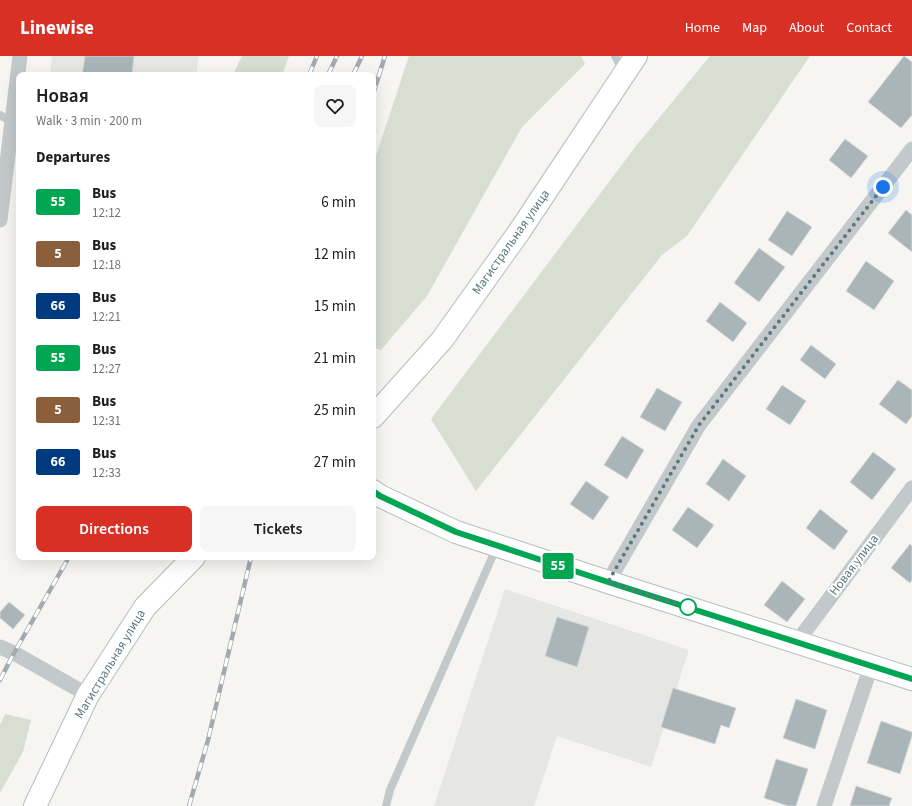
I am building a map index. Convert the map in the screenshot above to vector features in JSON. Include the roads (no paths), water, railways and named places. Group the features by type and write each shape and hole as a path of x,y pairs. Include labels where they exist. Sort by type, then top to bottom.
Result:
{"main road":[{"name":"Магистральная улица","path":"376,414 442,340 519,232 625,62"},
{"path":"376,493 456,532 912,679"},
{"name":"Магистральная улица","path":"35,806 88,696 145,607 191,560"}],"street":[{"path":"16,72 20,56"},
{"path":"0,220 6,118 16,74"},
{"path":"608,582 699,425 912,149"},
{"name":"Новая улица","path":"797,642 912,488"},
{"path":"0,647 14,653 88,696"},
{"path":"824,806 871,666"}],"lane":[{"path":"386,806 390,790 497,546"}],"railway":[{"path":"310,72 317,56"},
{"path":"329,72 337,56"},
{"path":"354,72 362,56"},
{"path":"376,84 385,56"},
{"path":"0,680 67,560"},
{"path":"189,806 208,740 250,560"}]}
